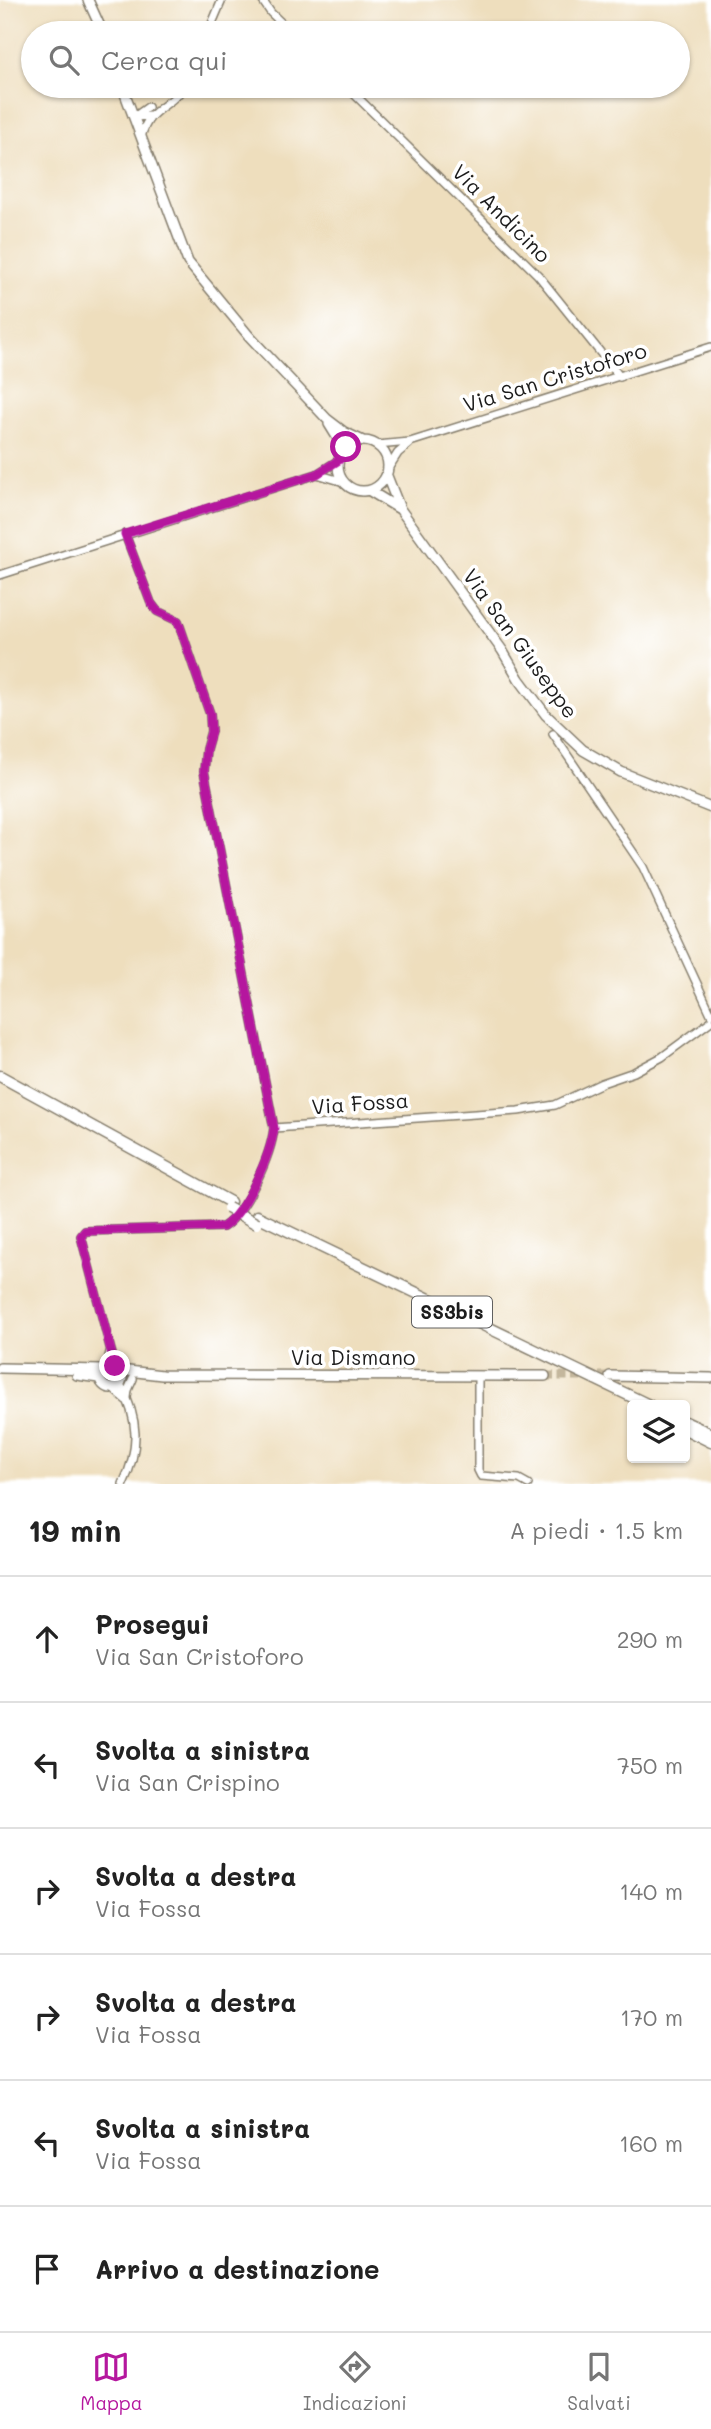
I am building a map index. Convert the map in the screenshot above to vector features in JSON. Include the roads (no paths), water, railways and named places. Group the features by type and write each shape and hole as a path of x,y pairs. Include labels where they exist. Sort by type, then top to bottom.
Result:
{"highway":[{"name":"SS3bis","path":"2,1082 257,1220 627,1402"},
{"name":"SS3bis","path":"257,1220 638,1400"},
{"path":"690,1424 711,1434"},
{"path":"690,1432 711,1442"}],"main road":[{"path":"88,0 98,21"},
{"path":"127,98 188,262 249,335 327,419 344,432 377,445 386,455 388,472 380,485 370,491 355,490 344,482 340,475 341,456 337,437 327,419"},
{"path":"341,456 352,444 363,441"},
{"name":"Via San Giuseppe","path":"388,472 400,509 502,650 545,715 583,750 621,772 711,808"},
{"name":"Via San Giuseppe","path":"370,491 400,509"},
{"name":"Via Dismano","path":"0,1368 112,1375 133,1379 162,1375"},
{"name":"Via Dismano","path":"0,1374 545,1376"},
{"path":"610,1376 711,1378"}],"street":[{"path":"213,21 222,0"},
{"path":"262,0 279,21"},
{"path":"127,98 148,107 158,108"},
{"path":"141,137 150,116 174,98"},
{"name":"Via Andicino","path":"358,98 538,275 620,376"},
{"path":"134,117 148,107"},
{"path":"134,117 150,116"},
{"name":"Via San Cristoforo","path":"377,445 410,442 711,347"},
{"path":"388,472 398,453 410,442"},
{"path":"0,575 317,474 341,456"},
{"path":"317,474 344,482"},
{"path":"125,534 151,603 157,611 178,621 210,714 211,732 204,771 274,1128 272,1144 234,1221 223,1227 85,1231 81,1236 110,1344 112,1375 128,1401"},
{"path":"552,734 642,867 710,1012"},
{"name":"Via Fossa","path":"274,1128 518,1111 555,1105 602,1083 634,1072 662,1057 711,1021"},
{"path":"478,1376 478,1470 481,1476 519,1479 528,1484"},
{"path":"123,1484 132,1465 137,1436 128,1401 128,1390 133,1379"}],"tunnel":[{"path":"545,1376 610,1376"}]}
